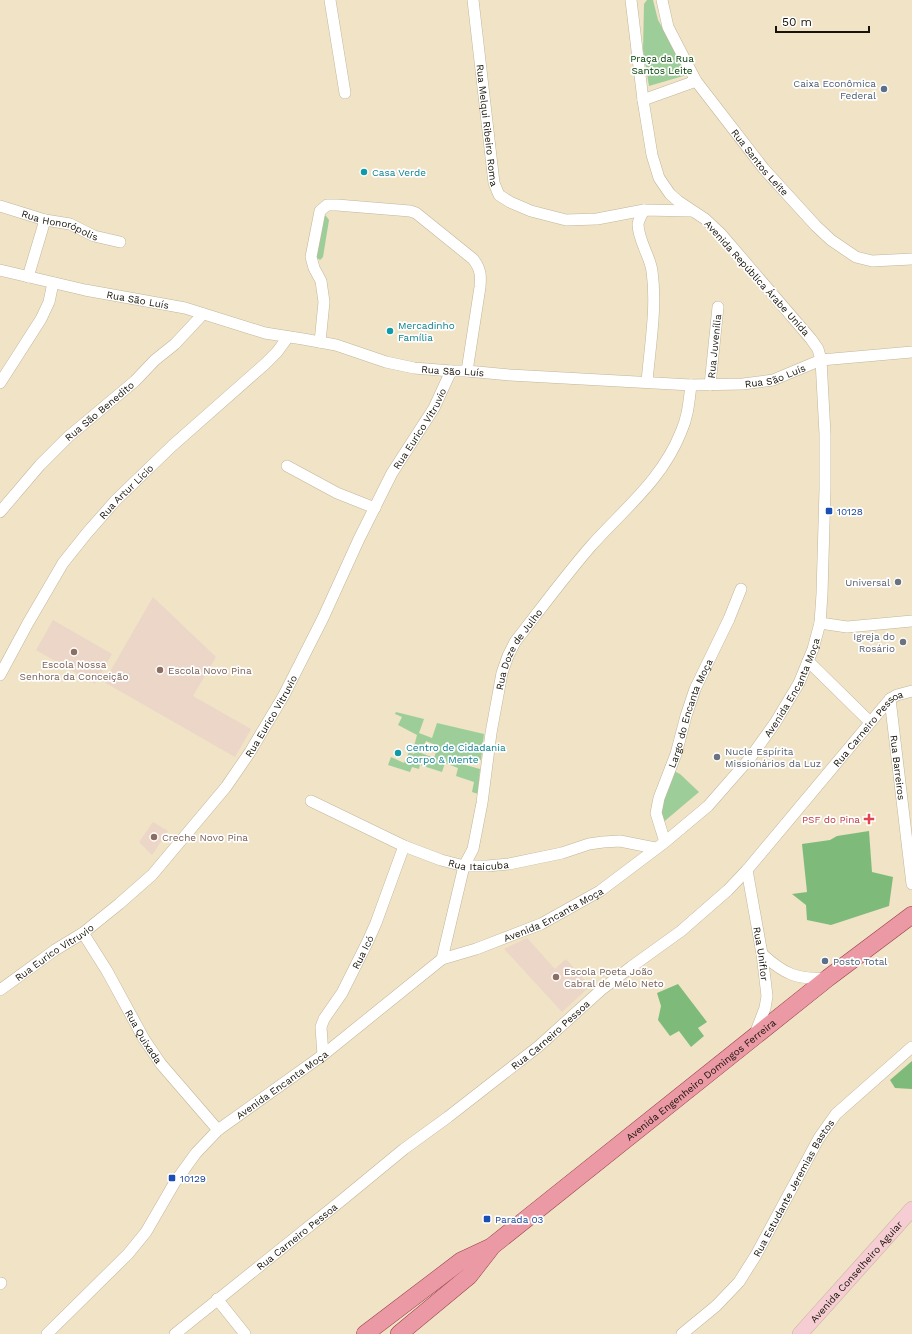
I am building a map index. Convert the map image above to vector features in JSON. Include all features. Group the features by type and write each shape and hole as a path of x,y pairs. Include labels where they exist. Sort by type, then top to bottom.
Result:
{"main road":[{"name":"Avenida Engenheiro Domingos Ferreira","path":"365,1334 461,1261 491,1247 828,978 912,915"},
{"name":"Avenida Conselheiro Aguiar","path":"800,1334 912,1210"},
{"name":"Avenida Engenheiro Domingos Ferreira","path":"399,1334 469,1276 491,1247"}],"street":[{"path":"330,0 345,93"},
{"name":"Rua Melqui Ribeiro Roma","path":"473,0 494,183 499,195 510,202 531,210 566,220 597,220 644,210 691,211"},
{"name":"Avenida República Árabe Unida","path":"631,0 643,100 652,155 659,178 670,194 691,211 705,219 721,234 814,343 818,349 821,360"},
{"name":"Rua Santos Leite","path":"662,0 668,27 696,82 764,169 816,226 831,240 856,257 864,260 912,259"},
{"path":"643,100 696,82"},
{"path":"320,342 324,302 321,282 314,268 311,257 320,211 326,205 332,205 399,210 416,213 474,260 479,266 481,274 480,288 467,371"},
{"name":"Rua Honorópolis","path":"0,206 44,220 70,224 94,236 120,242"},
{"path":"644,210 639,219 638,225 652,271 653,293 653,312 647,382"},
{"path":"28,277 44,220"},
{"name":"Rua São Luís","path":"0,270 124,298 185,308 265,333 336,345 386,362 414,368 690,385 743,384 773,380 821,360 912,352"},
{"path":"0,383 41,319 49,302 53,283"},
{"name":"Rua Juvenília","path":"710,385 718,307"},
{"name":"Rua São Benedito","path":"0,512 40,465 68,437 135,381 155,360 175,344 203,314"},
{"name":"Rua Artur Lício","path":"0,674 63,563 87,533 116,500 152,467 172,446 265,364 277,352 288,337"},
{"name":"Avenida Encanta Moça","path":"47,1334 128,1254 146,1232 175,1182 196,1153 218,1130 323,1055 442,960 476,949 541,924 600,891 655,848 665,842 708,806 750,758 776,723 799,682 820,623 825,489 825,434 821,360"},
{"name":"Rua Eurico Vitruvio","path":"0,990 55,950 83,932 119,904 152,874 230,781 250,752 284,695 323,618 392,473 434,408 451,371"},
{"name":"Rua Doze de Julho","path":"442,960 464,866 474,849 504,665 511,649 557,588 591,546 651,484 662,468 682,432 688,407 690,385"},
{"path":"287,466 337,493 375,508"},
{"name":"Largo do Encanta Moça","path":"665,842 656,813 659,798 676,754 695,689 729,618 741,589"},
{"path":"820,623 847,627 912,621"},
{"path":"808,660 870,722"},
{"name":"Rua Carneiro Pessoa","path":"175,1334 369,1177 539,1046 601,990 681,931 728,890 747,870 890,699 897,695 912,691"},
{"name":"Rua Barreiros","path":"890,699 912,884"},
{"name":"Rua Itaicuba","path":"311,801 404,846 441,860 464,866 509,864 562,853 589,844 603,842 620,841 655,848"},
{"name":"Rua Icó","path":"323,1055 321,1027 324,1019 342,993 368,941 404,846"},
{"name":"Rua Uniflor","path":"747,870 766,982 766,1002 754,1037"},
{"name":"Rua Quixada","path":"83,932 107,971 156,1058 218,1130"},
{"path":"762,954 777,968 795,976 812,979 828,978"},
{"name":"Rua Estudante Jeremias Bastos","path":"690,1332 739,1282 756,1255 819,1138 836,1114 912,1047"},
{"path":"217,1300 245,1334"}],"shaded area":[{"name":"Escola Novo Pina","path":"153,597 216,657 193,696 251,729 235,757 104,682"},
{"name":"Escola Nossa Senhora da Conceição","path":"53,620 112,654 95,684 36,650"},
{"name":"Creche Novo Pina","path":"153,822 168,831 152,855 139,842"},
{"name":"Escola Poeta João Cabral de Melo Neto","path":"527,938 555,969 566,959 590,986 562,1012 504,949"}],"green space":[{"name":"Praça da Rua Santos Leite","path":"647,0 653,0 658,20 688,73 683,76 649,86 643,50 644,4"},
{"path":"323,215 329,220 323,257 320,260 316,256"},
{"path":"396,712 424,719 419,733 432,738 437,723 484,734 481,760 464,756 462,764 480,769 478,794 472,792 474,782 456,776 458,768 445,763 442,772 420,765 419,769 412,767 410,772 388,765 391,757 404,763 409,752 414,754 415,751 413,750 417,735 398,725 402,717 395,714","holes":["426,741 438,746 434,758 421,753"]},
{"path":"668,768 680,774 699,792 660,825"},
{"path":"869,831 872,872 893,877 889,906 831,925 807,920 806,905 792,894 807,892 802,844 830,840 837,836"},
{"path":"678,984 707,1022 698,1028 704,1036 691,1047 679,1031 670,1036 658,1020 661,1006 657,993"},
{"path":"912,1061 912,1089 895,1088 890,1080"}],"place":[{"name":"Caixa Econômica Federal","path":"884,89"},
{"name":"Casa Verde","path":"364,172"},
{"name":"Mercadinho Família","path":"390,331"},
{"name":"10128","path":"829,511"},
{"name":"Universal","path":"898,582"},
{"name":"Igreja do Rosário","path":"903,642"},
{"name":"Escola Nossa Senhora da Conceição","path":"74,652"},
{"name":"Escola Novo Pina","path":"160,670"},
{"name":"Centro de Cidadania Corpo & Mente","path":"398,753"},
{"name":"Nucle Espírita Missionários da Luz","path":"717,757"},
{"name":"PSF do Pina","path":"869,819"},
{"name":"Creche Novo Pina","path":"154,837"},
{"name":"Posto Total","path":"825,961"},
{"name":"Escola Poeta João Cabral de Melo Neto","path":"556,977"},
{"name":"10129","path":"172,1178"},
{"name":"Parada 03","path":"487,1219"}]}
